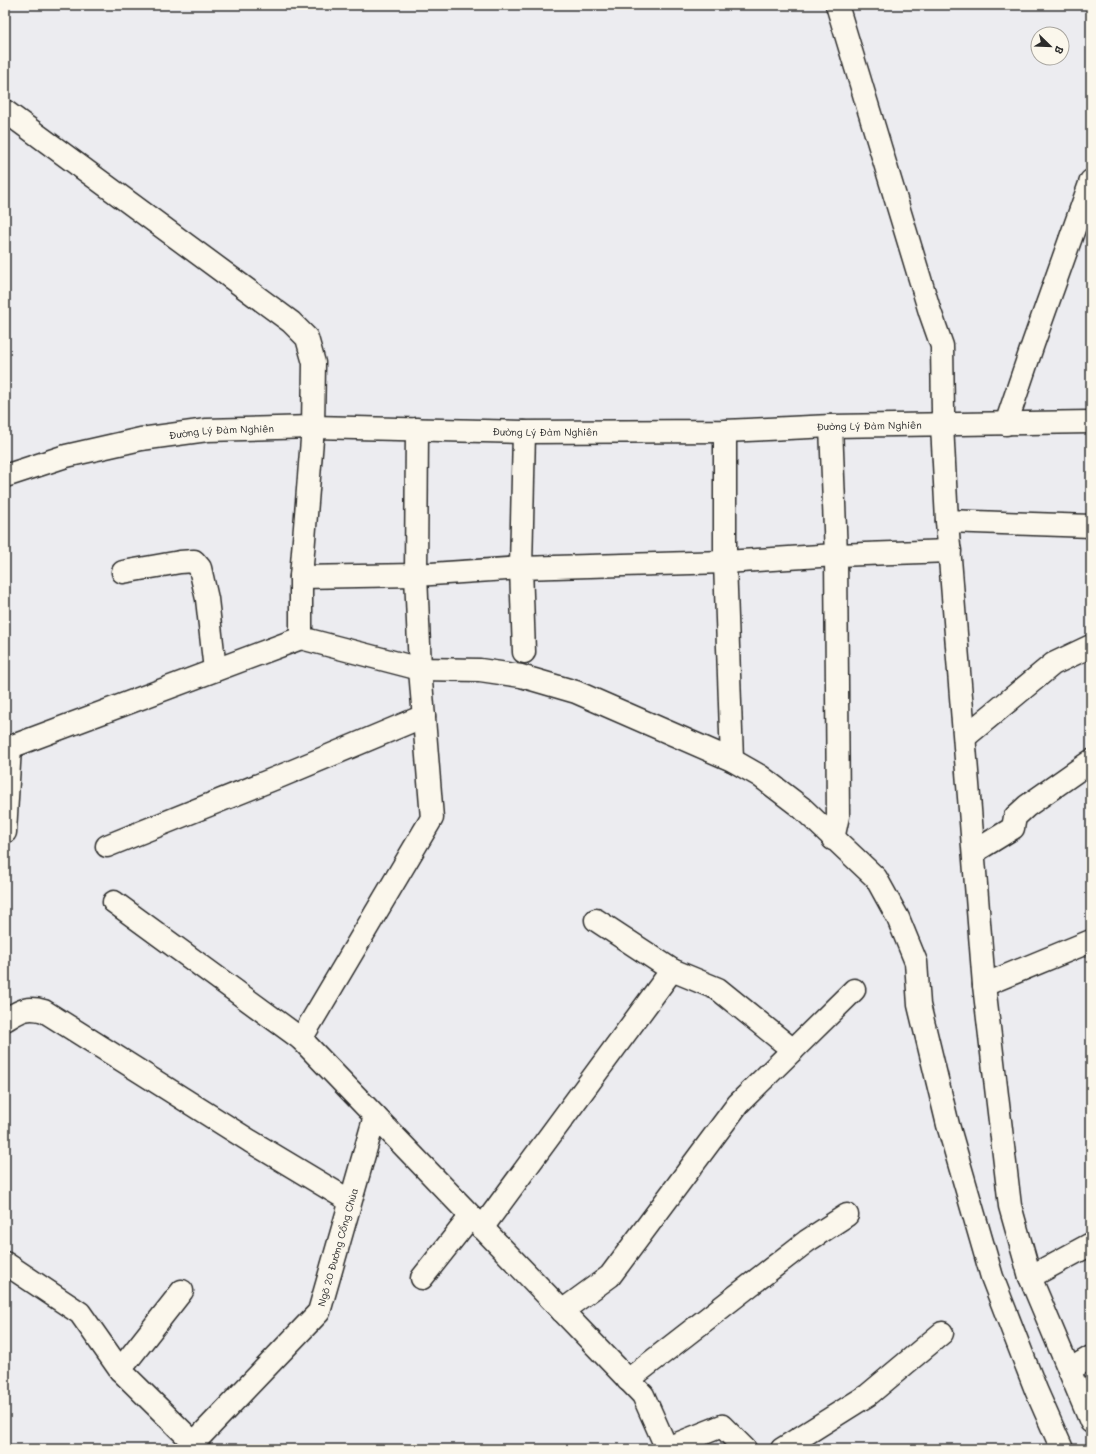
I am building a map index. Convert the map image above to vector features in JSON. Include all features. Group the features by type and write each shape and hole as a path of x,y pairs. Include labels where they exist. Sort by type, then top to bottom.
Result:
{"street":[{"path":"837,5 930,312 942,346 944,412 942,425 947,521 984,985 1010,1206 1030,1276 1091,1422"},
{"path":"5,111 291,322 307,338 314,363 313,427 300,577 301,638"},
{"path":"1006,424 1091,181"},
{"name":"Đường Lý Đàm Nghiên","path":"5,476 66,456 141,439 207,430 313,427 524,432 725,431 831,426 1091,422"},
{"path":"831,426 836,555 838,816 832,838"},
{"path":"301,1038 432,818 420,669 416,575 417,429"},
{"path":"725,431 725,562 732,760"},
{"path":"524,432 521,568 524,652"},
{"path":"947,521 1091,526"},
{"path":"300,577 416,575 521,568 725,562 836,555 950,551"},
{"path":"123,572 194,561 200,568 207,600 215,670"},
{"path":"5,832 7,748 301,638 420,669 480,670 521,676 569,690 732,760 760,776 802,808 876,878 898,918 916,962 919,1004 948,1125 990,1269 1036,1390 1062,1449"},
{"path":"965,737 1053,664 1091,646"},
{"path":"107,846 281,776 424,716"},
{"path":"974,852 1013,828 1015,817 1027,806 1091,761"},
{"path":"114,902 301,1038 643,1395 667,1448 722,1426 745,1449"},
{"path":"596,920 672,970 718,989 793,1050"},
{"path":"984,985 1091,941"},
{"path":"422,1278 477,1222 672,970"},
{"path":"562,1311 610,1276 738,1104 854,990"},
{"path":"5,1020 21,1011 33,1008 44,1011 250,1141 350,1201"},
{"name":"Ngõ 20 Đường Cổng Chùa","path":"191,1446 319,1312 375,1116"},
{"path":"628,1380 807,1241 847,1214"},
{"path":"1030,1276 1091,1244"},
{"path":"5,1263 80,1313 120,1370 191,1446"},
{"path":"120,1370 182,1291"},
{"path":"782,1449 868,1395 942,1333"},
{"path":"1070,1370 1091,1357"}]}
